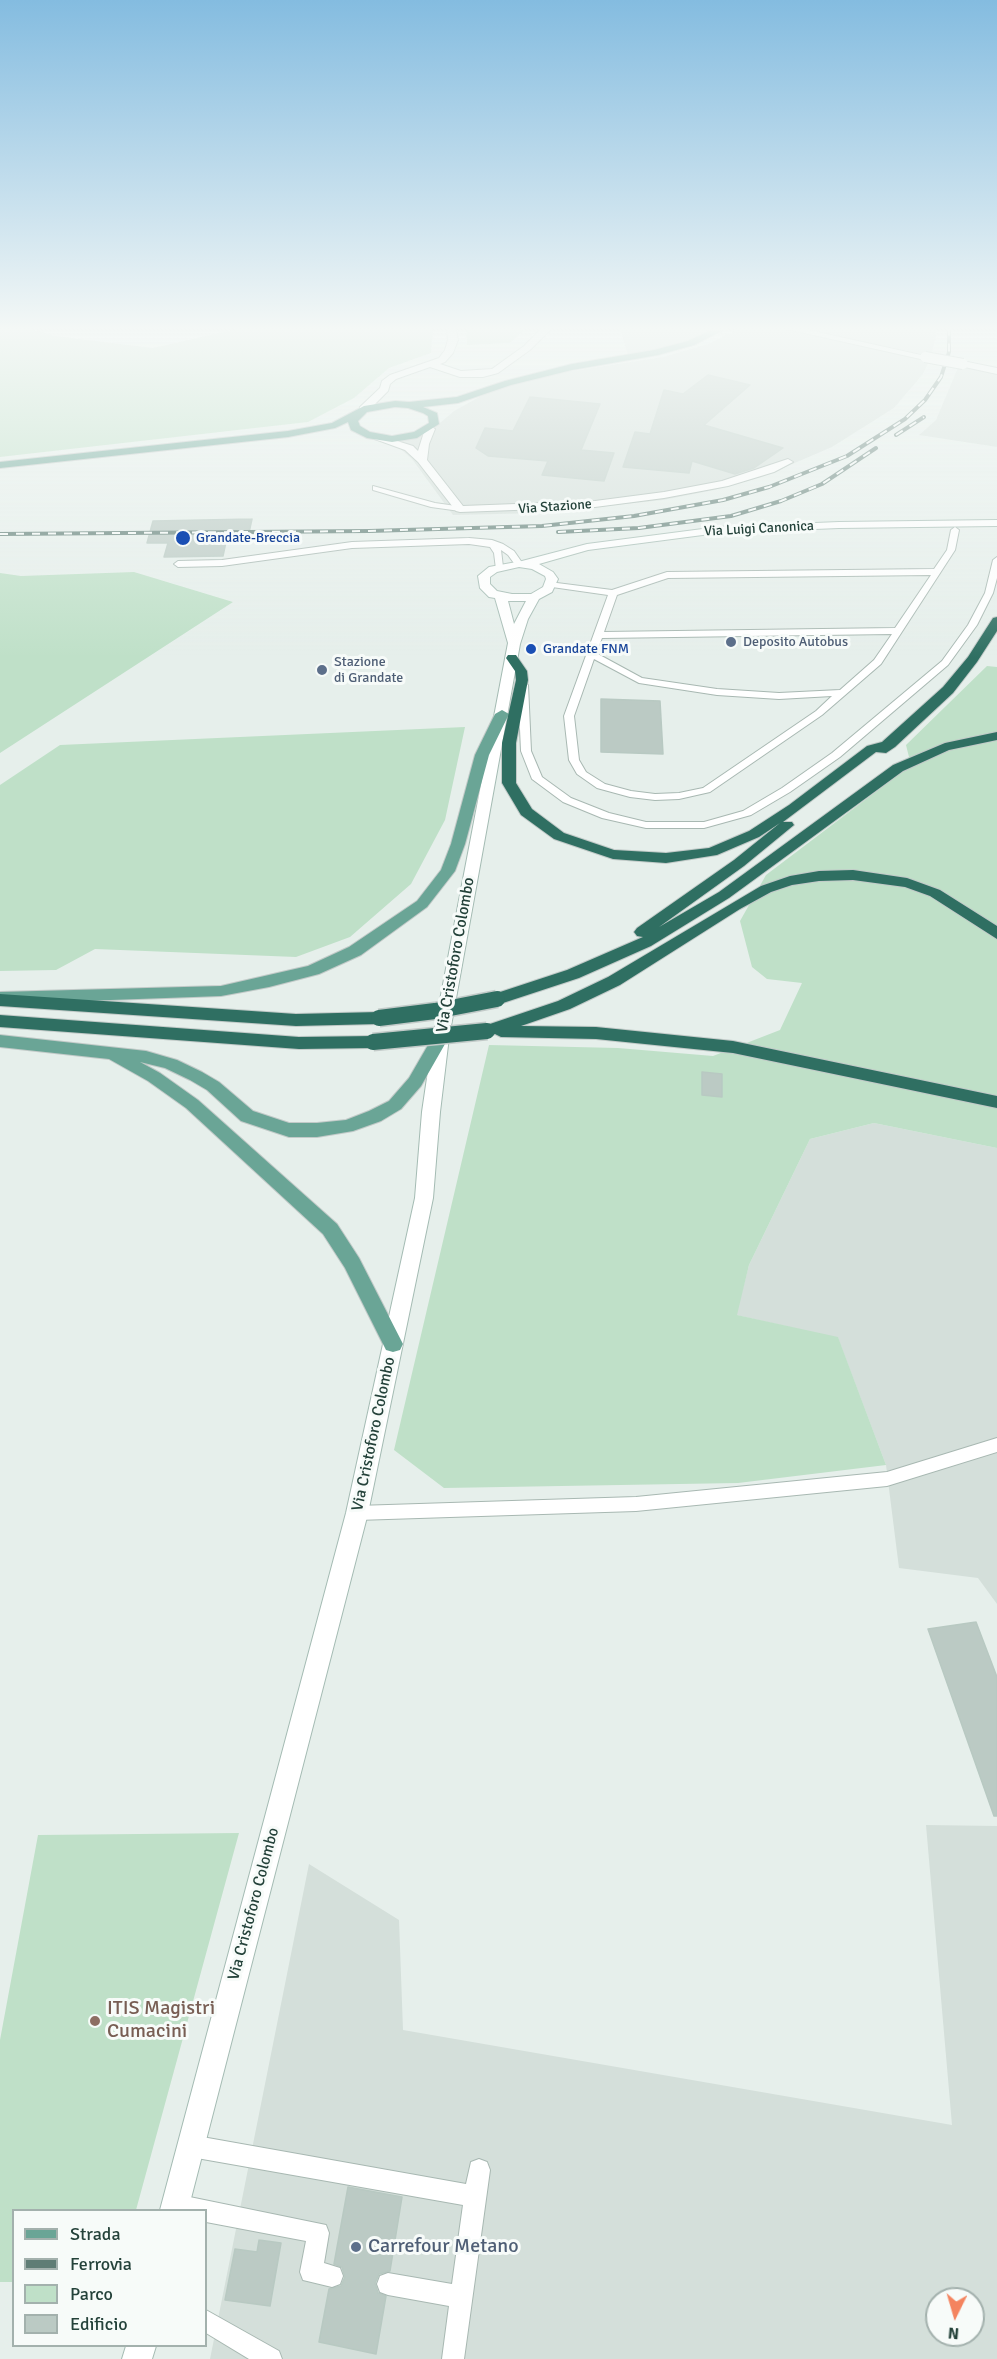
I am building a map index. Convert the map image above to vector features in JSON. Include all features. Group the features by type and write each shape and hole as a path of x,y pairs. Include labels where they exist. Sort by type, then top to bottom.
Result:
{"highway":[{"path":"595,965 739,863 890,744 948,690 973,658 997,621"},
{"path":"513,651 522,680 509,743 509,783 526,812 559,836 613,854 666,858 712,852 754,834 794,808 872,749 890,744"},
{"path":"0,999 297,1020 379,1018 435,1011 497,999 595,965 646,942 724,895 898,768 945,747 997,736"},
{"path":"488,1031 564,1005 614,981 735,906 766,889 790,881 819,876 853,875 907,883 934,893 968,912 997,934"},
{"path":"0,1021 299,1043 372,1042 488,1031 616,1035 733,1047 997,1102"}],"main road":[{"path":"0,465 250,438"},
{"path":"0,999 221,991 269,982 313,970 356,951 422,904 448,871 458,844 482,755 502,714"},
{"path":"0,1041 104,1051 146,1057 171,1064 213,1086 247,1116 289,1130 317,1130 347,1126 375,1116 395,1105 415,1082 441,1037"},
{"path":"104,1051 154,1077 192,1104 330,1229 352,1263 393,1344"}],"street":[{"path":"378,438 409,448 422,460 460,509"},
{"path":"422,460 424,444 428,438"},
{"name":"Via Stazione","path":"460,509 506,510 630,500 724,484 788,462"},
{"name":"Via Luigi Canonica","path":"499,567 522,564 606,544 718,530 839,525 997,523"},
{"name":"Via Luigi Canonica","path":"522,564 543,570 570,559 629,546 692,539 997,530"},
{"path":"499,567 488,572 483,580 487,590 501,597 523,598 542,594 552,584 552,579 543,570"},
{"name":"Via Cristoforo Colombo","path":"501,597 513,651"},
{"name":"Via Cristoforo Colombo","path":"175,2208 357,1513 424,1198 431,1112 441,1037 513,651 522,619 534,597"}],"lane":[{"name":"Via Stazione","path":"376,488 434,505 460,509"},
{"path":"613,593 570,716 574,760 582,774 601,786 655,798 679,796 706,790 819,713 878,662 951,550 955,530"},
{"path":"178,564 222,563 352,545 414,542 492,543 507,550 522,564"},
{"path":"492,543 498,553 499,567"},
{"path":"522,680 526,751 537,779 567,800 606,816 646,825 704,825 747,813 786,790 836,755 945,663 972,625 989,593 997,560"},
{"path":"552,584 613,593 667,575 937,572"},
{"path":"599,635 899,632"},
{"path":"592,654 639,680 717,692 779,696 842,693"},
{"path":"357,1513 636,1504 887,1479 997,1445"},
{"path":"191,2146 475,2196"},
{"path":"453,2359 479,2170"},
{"path":"207,2212 318,2233 311,2272 332,2276"},
{"path":"388,2284 461,2297"},
{"path":"207,2322 271,2359"}],"shaded area":[{"path":"397,438 846,438 832,447 762,477 714,490 663,500 540,513 453,515 412,459 390,440"},
{"path":"939,438 997,438 997,447"},
{"path":"874,1123 997,1148 997,1604 978,1578 899,1568 886,1465 838,1338 736,1315 749,1265 810,1139"},
{"path":"926,1825 997,1826 997,2359 210,2359 309,1864 399,1920 403,2030 952,2125"}],"green space":[{"path":"0,438 166,438 0,457"},
{"path":"134,572 233,602 0,753 0,573 21,576"},
{"path":"987,666 997,667 997,1148 874,1123 810,1139 749,1265 737,1315 838,1337 886,1465 738,1483 444,1488 394,1450 489,1045 618,1048 713,1056 780,1030 802,983 767,979 752,967 740,921 766,875 911,765 906,745"},
{"path":"465,727 445,820 411,884 350,937 296,957 95,949 56,970 0,971 0,785 60,745"},
{"name":"ITIS Magistri Cumacini","path":"239,1833 136,2209 12,2209 12,2282 0,2282 0,2040 38,1835"}],"building":[{"path":"480,438 586,438 581,450 614,453 604,481 542,475 548,461 488,456 476,448"},
{"path":"633,438 749,438 783,448 754,468 735,474 692,461 689,473 623,467"},
{"path":"252,519 247,542 226,542 223,556 164,557 168,543 147,543 153,521"},
{"path":"601,699 660,701 663,754 601,752"},
{"path":"702,1072 722,1074 722,1097 702,1095"},
{"path":"976,1622 997,1677 997,1816 994,1816 928,1629"},
{"path":"348,2187 402,2197 390,2271 379,2274 375,2283 378,2293 386,2296 376,2354 319,2342 329,2289 341,2286 345,2277 342,2267 334,2264"},
{"path":"259,2240 281,2243 270,2306 225,2300 235,2249 257,2252"}],"railway":[{"path":"0,534 369,531 542,526 634,516 723,500 769,487 847,456 875,438"},
{"path":"558,532 639,528 731,516 781,501 822,484 876,448"}],"place":[{"name":"Grandate-Breccia","path":"183,538"},
{"name":"Deposito Autobus","path":"731,642"},
{"name":"Grandate FNM","path":"531,649"},
{"name":"Stazione di Grandate","path":"322,670"},
{"name":"ITIS Magistri Cumacini","path":"95,2021"},
{"name":"Carrefour Metano","path":"356,2247"}]}
